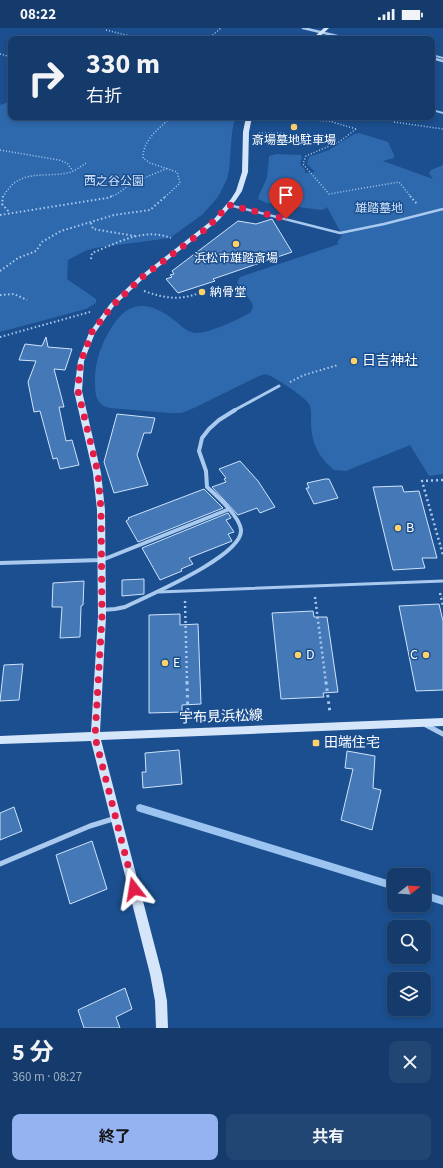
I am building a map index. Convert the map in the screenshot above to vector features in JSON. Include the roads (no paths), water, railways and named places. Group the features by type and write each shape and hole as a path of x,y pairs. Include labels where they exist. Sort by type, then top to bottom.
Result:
{"street":[{"path":"303,28 338,36"},
{"path":"317,36 327,28"},
{"path":"162,1028 156,974 95,737 102,610 100,491 98,473 78,391 81,361 86,346 92,332 112,306 141,278 207,228 229,205 238,190 245,172 246,132 248,120"},
{"path":"102,610 118,609 198,572 234,545 240,538 241,530 238,522 207,487 205,482 206,470 199,455 200,443 209,428 218,420 279,386"},
{"path":"0,564 102,560 227,510"},
{"name":"宇布見浜松線","path":"0,740 443,722"},
{"path":"422,723 443,734"},
{"path":"0,864 90,826 116,818"}],"lane":[{"path":"229,205 340,233 384,224 443,209"},
{"path":"155,592 443,581"}],"waterway":[{"path":"435,56 443,58"},
{"path":"435,111 443,113"},
{"path":"140,808 387,884"},
{"path":"431,897 443,901"}],"place":[{"name":"斎場墓地駐車場","path":"294,127"},
{"name":"浜松市雄踏斎場","path":"236,244"},
{"name":"納骨堂","path":"202,292"},
{"name":"日吉神社","path":"354,361"},
{"name":"B","path":"398,528"},
{"name":"D","path":"298,655"},
{"name":"C","path":"426,655"},
{"name":"E","path":"165,663"},
{"name":"田端住宅","path":"316,743"}],"park label":[{"name":"西之谷公園","path":"114,181"},
{"name":"雄踏墓地","path":"379,208"}]}
